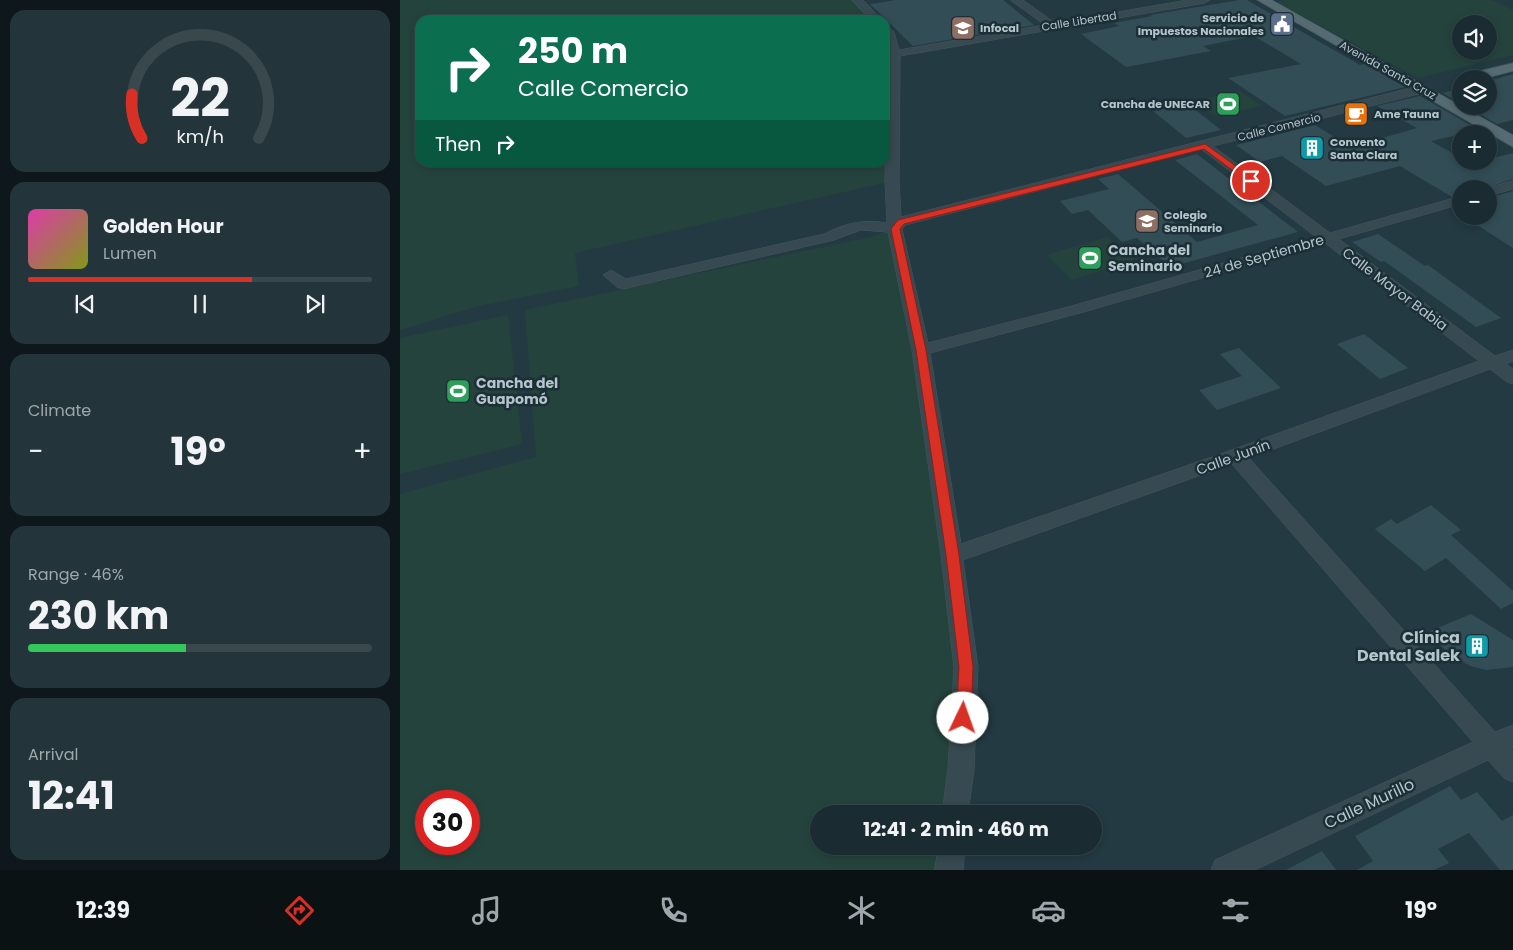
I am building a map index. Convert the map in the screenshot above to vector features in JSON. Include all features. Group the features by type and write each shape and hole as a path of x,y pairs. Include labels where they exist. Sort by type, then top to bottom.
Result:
{"main road":[{"name":"Avenida Santa Cruz","path":"1263,0 1513,142"},
{"name":"Calle Comercio","path":"1497,71 1513,67"},
{"name":"Calle Comercio","path":"1422,89 1452,82"}],"street":[{"path":"861,0 873,15"},
{"path":"1016,0 1052,26"},
{"name":"Calle Libertad","path":"894,54 1205,0"},
{"path":"890,36 894,54 892,182 895,229 921,350 952,555 966,667 956,805"},
{"name":"Calle Comercio","path":"895,229 901,222 1205,146 1422,89"},
{"name":"Calle Mayor Babia","path":"1205,146 1513,378"},
{"path":"1497,190 1513,185"},
{"name":"24 de Septiembre","path":"921,350 1074,310 1452,203"},
{"path":"610,275 623,284 829,237 847,228 868,224 895,229"},
{"name":"Calle Junín","path":"952,555 1236,456 1513,355"},
{"path":"1236,456 1502,741 1513,770"},
{"name":"Calle Murillo","path":"1225,870 1502,741"},
{"path":"949,870 951,855"}],"green space":[{"path":"400,0 856,0 872,15 415,15 415,167 890,167 890,82 892,181 575,253 579,286 478,306 400,330"},
{"path":"1286,0 1491,0 1513,10 1513,55 1497,59 1497,15 1452,15 1452,60 1492,60 1418,78 1276,2"},
{"name":"Cancha de UNECAR","path":"1240,91 1262,106 1215,116 1194,101"},
{"path":"895,229 966,667 956,805 810,805 810,855 951,855 949,870 400,870 400,494 536,457 525,310 871,237"},
{"name":"Cancha del Seminario","path":"1107,237 1134,260 1072,280 1046,255"},
{"name":"Cancha del Guapomó","path":"508,315 522,444 400,474 400,338"}],"building":[{"name":"Infocal","path":"896,0 1003,0 1034,25 913,46 890,24 890,15 881,15 870,4"},
{"path":"1247,0 1360,65 1365,64 1405,87 1285,116 1228,78 1301,64 1254,36 1203,46 1211,51 1126,67 1081,34 1119,26 1114,23 1152,16 1150,15"},
{"path":"1513,74 1513,120 1497,124 1482,115 1497,115 1497,79"},
{"path":"1452,90 1452,98 1443,93"},
{"path":"1420,96 1470,125 1452,125 1452,136 1431,141 1452,153 1452,170 1497,170 1497,157 1513,153 1513,179 1497,184 1497,180 1452,180 1452,197 1400,166 1326,186 1282,156 1260,162 1236,145 1315,125 1351,147 1417,128 1377,106"},
{"path":"1188,104 1221,130 1186,138 1153,111"},
{"path":"1197,154 1298,232 1170,267 1137,238 1122,242 1088,210 1072,214 1060,201 1109,189 1098,179 1118,174 1197,242 1258,225 1175,160"},
{"path":"1513,191 1513,248 1477,225 1497,225 1497,196"},
{"path":"1378,234 1425,266 1428,265 1501,318 1476,327 1384,261 1381,262 1352,242"},
{"path":"1364,334 1408,368 1380,379 1337,344"},
{"path":"1239,348 1281,388 1217,410 1199,390 1242,376 1220,354"},
{"path":"1431,505 1461,530 1451,535 1513,591 1513,603 1501,609 1446,558 1425,571 1375,529 1391,519 1397,524"},
{"name":"Clínica Dental Salek","path":"1471,614 1513,640 1513,667 1486,670 1470,666 1446,651 1428,632"},
{"path":"1450,786 1461,800 1477,792 1502,821 1513,815 1513,870 1500,870 1469,833 1438,849 1449,863 1434,870 1357,870 1373,861 1355,836"},
{"path":"1322,851 1336,870 1286,870"}],"place":[{"name":"Servicio de Impuestos Nacionales","path":"1282,24"},
{"name":"Infocal","path":"963,28"},
{"name":"Cancha de UNECAR","path":"1228,104"},
{"name":"Ame Tauna","path":"1356,114"},
{"name":"Convento Santa Clara","path":"1312,148"},
{"name":"Colegio Seminario","path":"1147,221"},
{"name":"Cancha del Seminario","path":"1090,258"},
{"name":"Cancha del Guapomó","path":"458,391"},
{"name":"Clínica Dental Salek","path":"1477,646"}],"route":[{"path":"963,718 966,667 952,555 921,350 895,229 901,222 1205,146 1251,181"}]}
